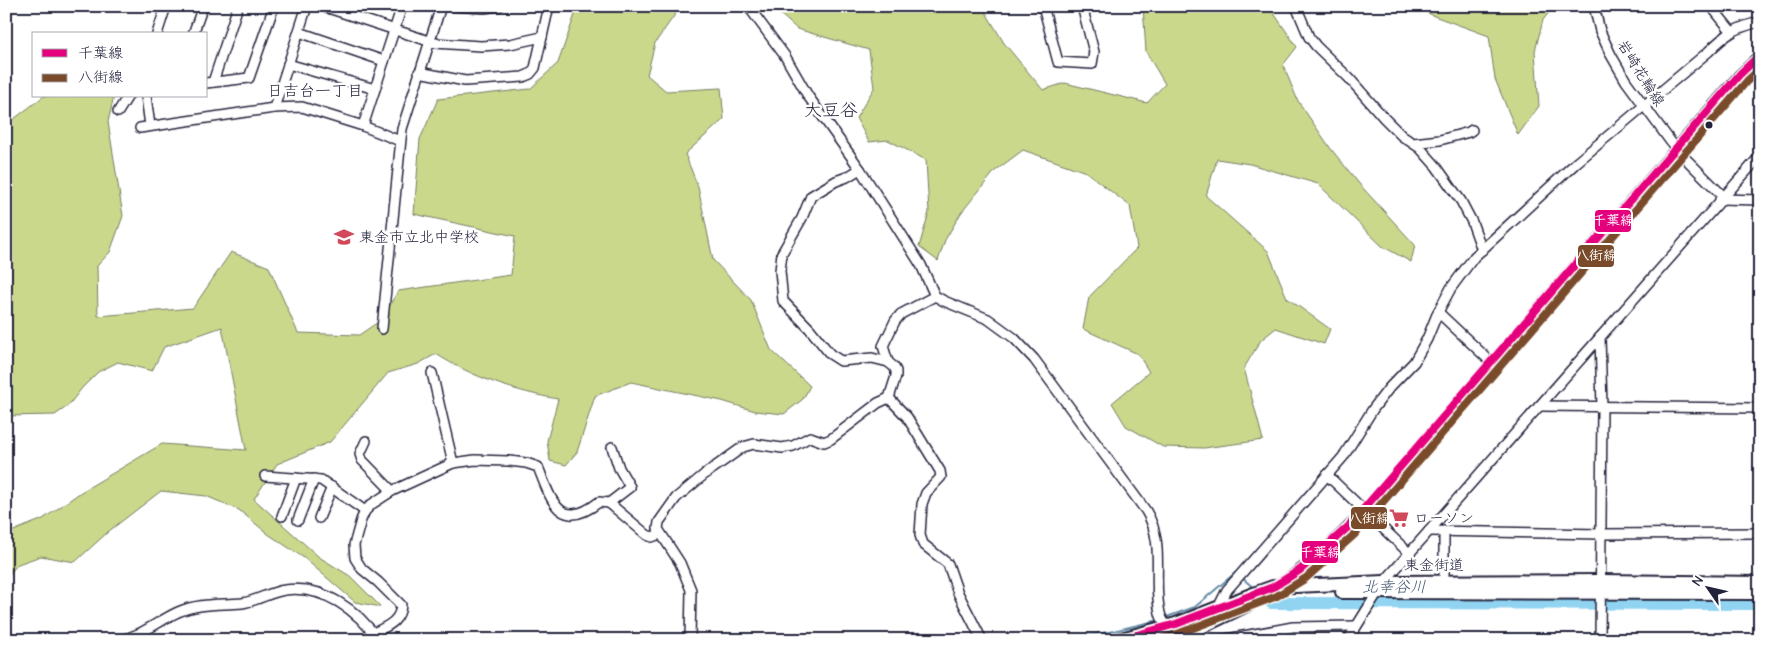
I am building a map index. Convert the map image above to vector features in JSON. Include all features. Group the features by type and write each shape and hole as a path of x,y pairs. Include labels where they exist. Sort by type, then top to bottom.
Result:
{"highway":[{"name":"東金街道","path":"1118,640 1218,609 1256,592 1273,588 1760,583"},
{"name":"東金街道","path":"1601,586 1760,593"},
{"name":"東金街道","path":"1175,640 1263,598 1308,588"}],"street":[{"path":"158,32 166,6"},
{"path":"194,32 202,6"},
{"path":"238,6 210,83 249,78 274,6"},
{"path":"274,108 307,6"},
{"path":"322,6 429,42 481,46 510,44 542,37"},
{"path":"363,126 402,6"},
{"path":"382,329 402,129 441,6"},
{"path":"453,6 484,8 499,6"},
{"path":"419,72 465,81 530,74 535,68 549,6"},
{"path":"748,6 785,56 808,96 860,168 921,265 935,296 988,319 1034,359 1146,511 1155,530 1161,615 1175,640"},
{"path":"1043,6 1058,62 1092,64 1094,52 1082,6"},
{"path":"1296,6 1316,46 1349,78 1384,118 1402,136 1420,148 1436,166 1461,202 1472,222 1482,250"},
{"name":"岩崎花輪線","path":"1594,6 1600,31 1626,81 1676,150 1721,198"},
{"path":"1711,6 1732,32"},
{"path":"1218,609 1236,577 1343,457 1373,409 1389,388 1414,362 1427,339 1438,312 1462,271 1577,162 1645,106 1724,36 1743,26 1760,22"},
{"path":"299,32 384,61"},
{"path":"1757,57 1760,69"},
{"path":"1273,588 1309,562 1364,511 1740,74 1757,57"},
{"path":"288,64 375,89"},
{"path":"118,112 127,98"},
{"path":"146,98 150,126"},
{"path":"140,128 274,108 302,107 363,126 400,141"},
{"path":"1413,143 1440,140 1472,130"},
{"path":"1348,640 1380,587 1760,156"},
{"path":"860,168 811,196 802,218 782,254 780,271 783,301 810,329 830,354 841,361 872,358 888,362"},
{"path":"1721,198 1760,200"},
{"path":"889,398 896,371 888,362 883,346 895,321 901,314 935,296"},
{"path":"1438,312 1491,362"},
{"path":"1600,337 1602,407 1600,640"},
{"path":"432,373 453,463"},
{"path":"690,640 692,590 680,563 658,529 659,522 676,498 705,474 743,447 754,444 782,448 793,446 810,437 824,442 878,403 889,398"},
{"path":"889,398 906,417 940,471 941,477 926,493 922,504 920,534 923,544 948,564 958,593 982,640"},
{"path":"1539,406 1760,408"},
{"path":"366,441 360,454 362,460 392,491"},
{"path":"609,503 630,487 619,468 612,448"},
{"path":"120,640 132,638 178,612 194,606 260,600 284,590 314,592 341,603 355,612 376,637 394,622 400,614 401,605 362,569 355,558 354,545 365,510 392,491 453,463 475,460 509,461 538,467 557,509 570,514 581,513 600,502 609,503 647,535 652,537 660,534"},
{"path":"1327,475 1409,553"},
{"path":"265,476 321,480 365,510"},
{"path":"282,516 296,478"},
{"path":"298,520 314,479"},
{"path":"319,518 332,487"},
{"path":"1429,531 1601,534 1760,533"},
{"path":"1444,531 1444,575"},
{"path":"1308,588 1306,572 1309,562"},
{"path":"1221,640 1293,627 1356,626"}],"green space":[{"path":"578,6 681,6 655,43 647,75 666,91 721,88 724,119 685,154 698,187 713,260 751,300 771,350 810,386 803,399 784,414 755,411 722,401 631,382 595,396 577,452 566,465 550,461 547,441 558,399 510,388 464,370 436,354 418,364 388,373 330,442 277,464 254,499 319,557 350,576 381,607 355,602 304,558 268,534 239,510 206,496 161,491 109,531 75,562 41,556 18,564 6,578 6,534 43,519 81,492 162,444 246,450 222,327 164,347 152,371 118,362 98,372 68,406 55,415 6,416 6,125 41,98 114,98 108,122 123,216 110,252 97,266 98,316 193,308 231,252 269,267 298,333 359,335 381,320 398,291 511,275 515,236 414,214 420,139 438,99 530,89 558,63"},
{"path":"771,6 982,6 1004,43 1043,90 1065,83 1147,103 1165,84 1146,52 1143,6 1278,6 1273,12 1297,47 1283,65 1298,101 1331,149 1361,186 1415,245 1411,262 1382,246 1318,184 1250,164 1217,159 1206,196 1268,251 1287,298 1330,329 1324,344 1276,328 1261,340 1244,368 1263,440 1204,448 1163,447 1126,426 1112,403 1149,372 1138,354 1083,329 1089,297 1137,248 1130,206 1086,172 1023,150 995,171 961,213 945,240 938,261 919,247 929,212 926,160 888,140 869,142 856,118 874,88 869,50 797,29"},
{"path":"1414,6 1554,6 1543,20 1535,51 1539,106 1518,135 1495,79 1489,36 1434,16"}],"waterway":[{"name":"北幸谷川","path":"1164,618 1195,607 1236,574"},
{"name":"北幸谷川","path":"1242,578 1254,588"},
{"name":"北幸谷川","path":"1263,596 1271,603"},
{"name":"北幸谷川","path":"1271,603 1760,604"},
{"name":"北幸谷川","path":"1056,640 1109,632 1159,620"}],"transit line":[{"name":"千葉線","path":"1119,640 1176,624 1273,587 1300,570 1348,527 1740,74 1760,55"},
{"name":"八街線","path":"1157,640 1277,596 1306,578 1355,534 1747,81 1760,69"}],"place":[{"name":"東金市立北中学校","path":"344,237"},
{"name":"ローソン","path":"1399,518"}],"district":[{"name":"日吉台一丁目","path":"315,91"},
{"name":"大豆谷","path":"831,110"}]}
